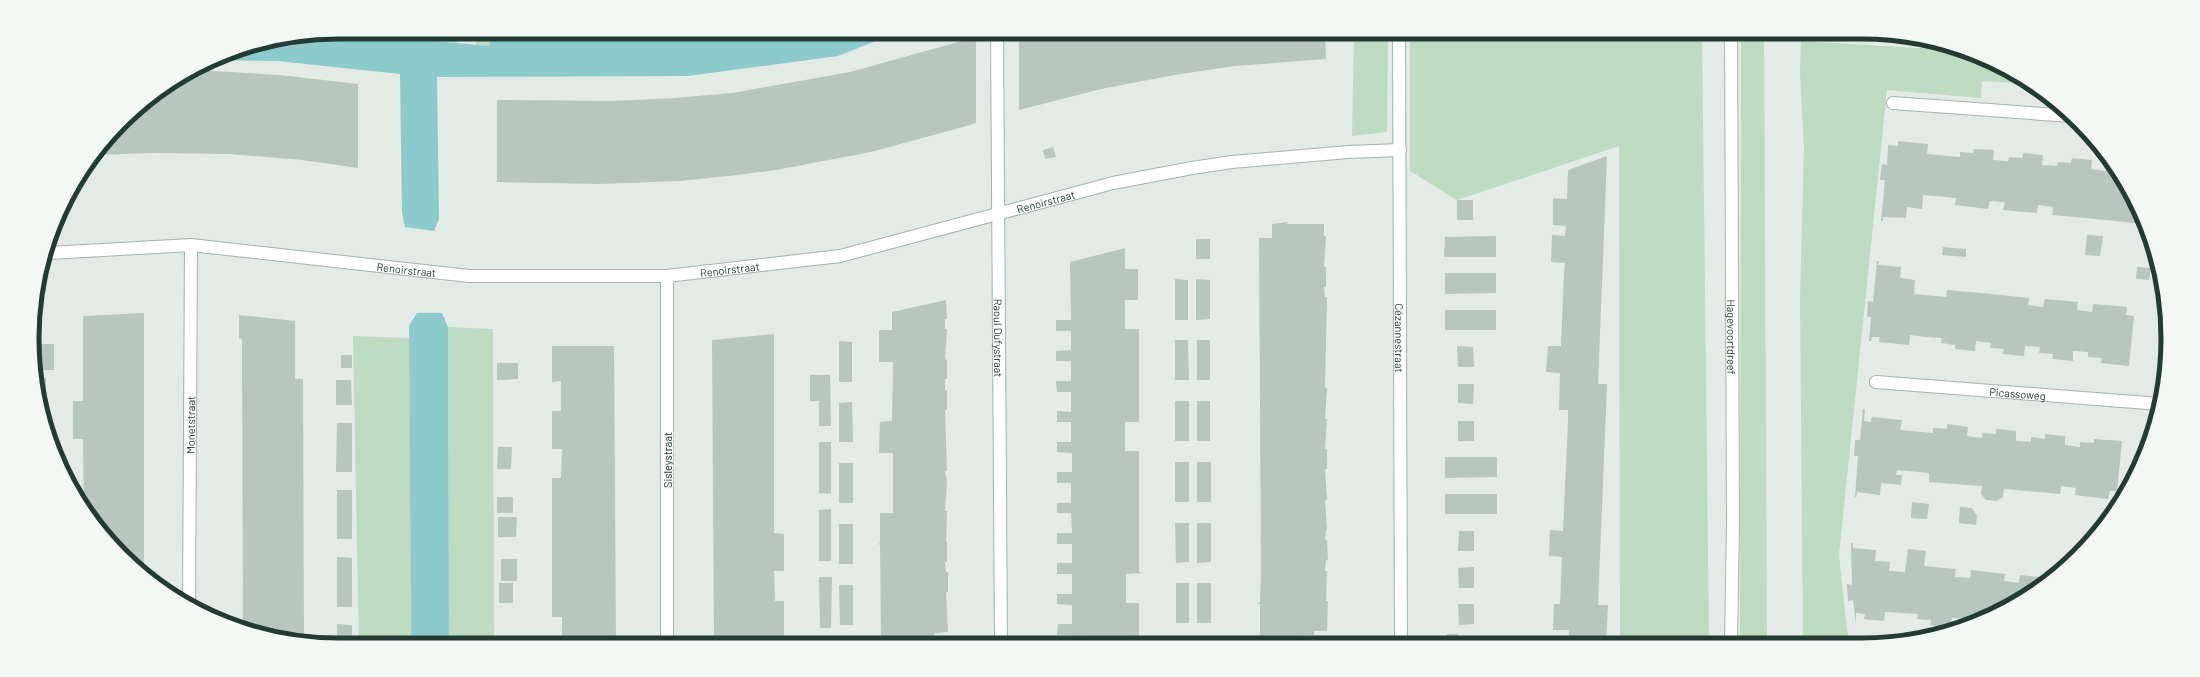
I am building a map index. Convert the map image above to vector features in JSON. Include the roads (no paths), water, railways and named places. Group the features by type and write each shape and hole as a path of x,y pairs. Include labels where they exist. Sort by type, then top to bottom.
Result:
{"street":[{"name":"Raoul Dufystraat","path":"997,39 1000,214 1001,638"},
{"name":"Cézannestraat","path":"1400,39 1401,638"},
{"name":"Hagevoortdreef","path":"1731,39 1733,514 1731,638"},
{"path":"1893,103 2061,115"},
{"name":"Renoirstraat","path":"52,253 191,246 469,276 667,276 840,256 1113,183 1232,162 1348,152 1400,150"},
{"name":"Monetstraat","path":"189,598 191,246"},
{"name":"Sisleystraat","path":"667,276 668,638"},
{"name":"Picassoweg","path":"1876,382 2154,404"}],"water":[{"path":"338,39 414,39 489,46 490,39 880,39 838,56 688,76 437,77 439,219 434,231 405,227 402,212 400,74 277,61 229,60 261,49 280,45"},
{"path":"417,313 442,313 448,327 449,638 411,638 409,326"}]}
